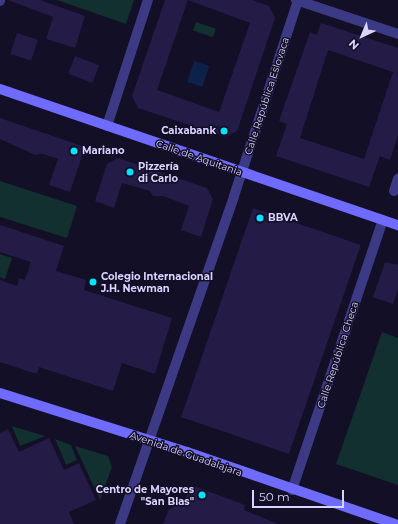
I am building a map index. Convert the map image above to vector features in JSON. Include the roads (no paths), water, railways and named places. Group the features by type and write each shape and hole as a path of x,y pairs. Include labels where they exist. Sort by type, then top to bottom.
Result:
{"street":[{"path":"107,126 148,0"},
{"path":"297,0 398,34"},
{"name":"Calle República Eslovaca","path":"120,524 242,172 297,0"},
{"name":"Calle de Aquitania","path":"0,90 398,225"},
{"path":"394,191 398,179"},
{"name":"Calle República Checa","path":"292,490 383,220"},
{"name":"Avenida de Guadalajara","path":"0,393 150,441 395,524"}],"water":[{"path":"194,61 209,66 202,87 187,82"}],"place":[{"name":"Caixabank","path":"224,131"},
{"name":"Mariano","path":"74,151"},
{"name":"Pizzería di Carlo","path":"130,172"},
{"name":"BBVA","path":"260,218"},
{"name":"Colegio Internacional J.H. Newman","path":"93,282"},
{"name":"Centro de Mayores \"San Blas\"","path":"202,495"}]}
